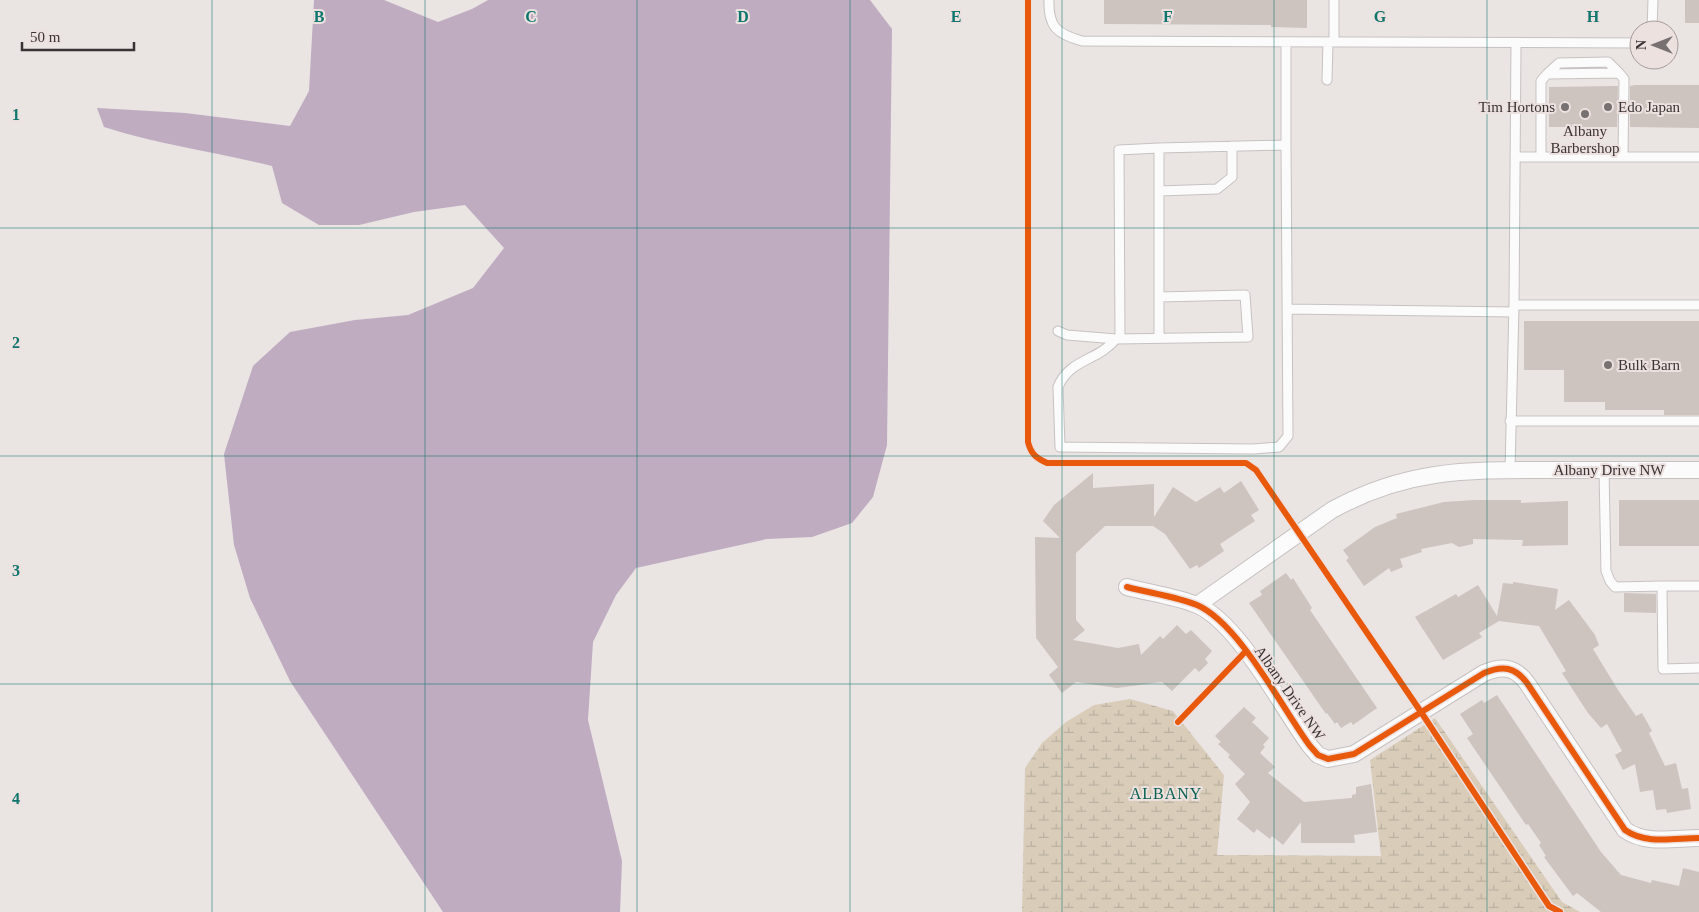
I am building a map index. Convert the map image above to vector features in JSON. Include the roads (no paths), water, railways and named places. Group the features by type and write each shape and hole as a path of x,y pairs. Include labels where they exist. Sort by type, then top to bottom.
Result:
{"street":[{"name":"Albany Drive NW","path":"1197,605 1332,510 1396,482 1432,474 1470,470 1699,470"},
{"name":"Albany Drive NW","path":"1127,587 1197,605 1218,619 1235,638 1318,755 1328,759 1354,754 1484,673 1503,668 1514,669 1528,683 1625,830 1633,835 1648,839 1699,838"}],"lane":[{"path":"1048,0 1048,16 1061,35 1082,41 1629,43"},
{"path":"1327,80 1334,0"},
{"path":"1652,20 1653,0"},
{"path":"1286,42 1288,436 1279,447 1253,449 1060,447 1058,388 1061,380 1071,367 1100,354 1118,339 1119,150 1286,145"},
{"path":"1510,470 1514,308 1516,43"},
{"path":"1541,157 1541,81 1547,74 1619,73 1624,79 1623,157"},
{"path":"1159,191 1217,189 1232,177 1232,146"},
{"path":"1159,148 1159,337"},
{"path":"1516,157 1699,156"},
{"path":"1058,331 1067,335 1118,339 1248,337 1245,295 1159,297"},
{"path":"1287,309 1699,305"},
{"path":"1510,421 1699,421"},
{"path":"1604,470 1606,571 1610,581 1615,587 1699,586"},
{"path":"1662,586 1663,669 1699,668"}],"place":[{"name":"Tim Hortons","path":"1565,107"},
{"name":"Edo Japan","path":"1608,107"},
{"name":"Albany Barbershop","path":"1585,114"},
{"name":"Bulk Barn","path":"1608,365"}],"district":[{"name":"ALBANY","path":"1166,793"}]}
